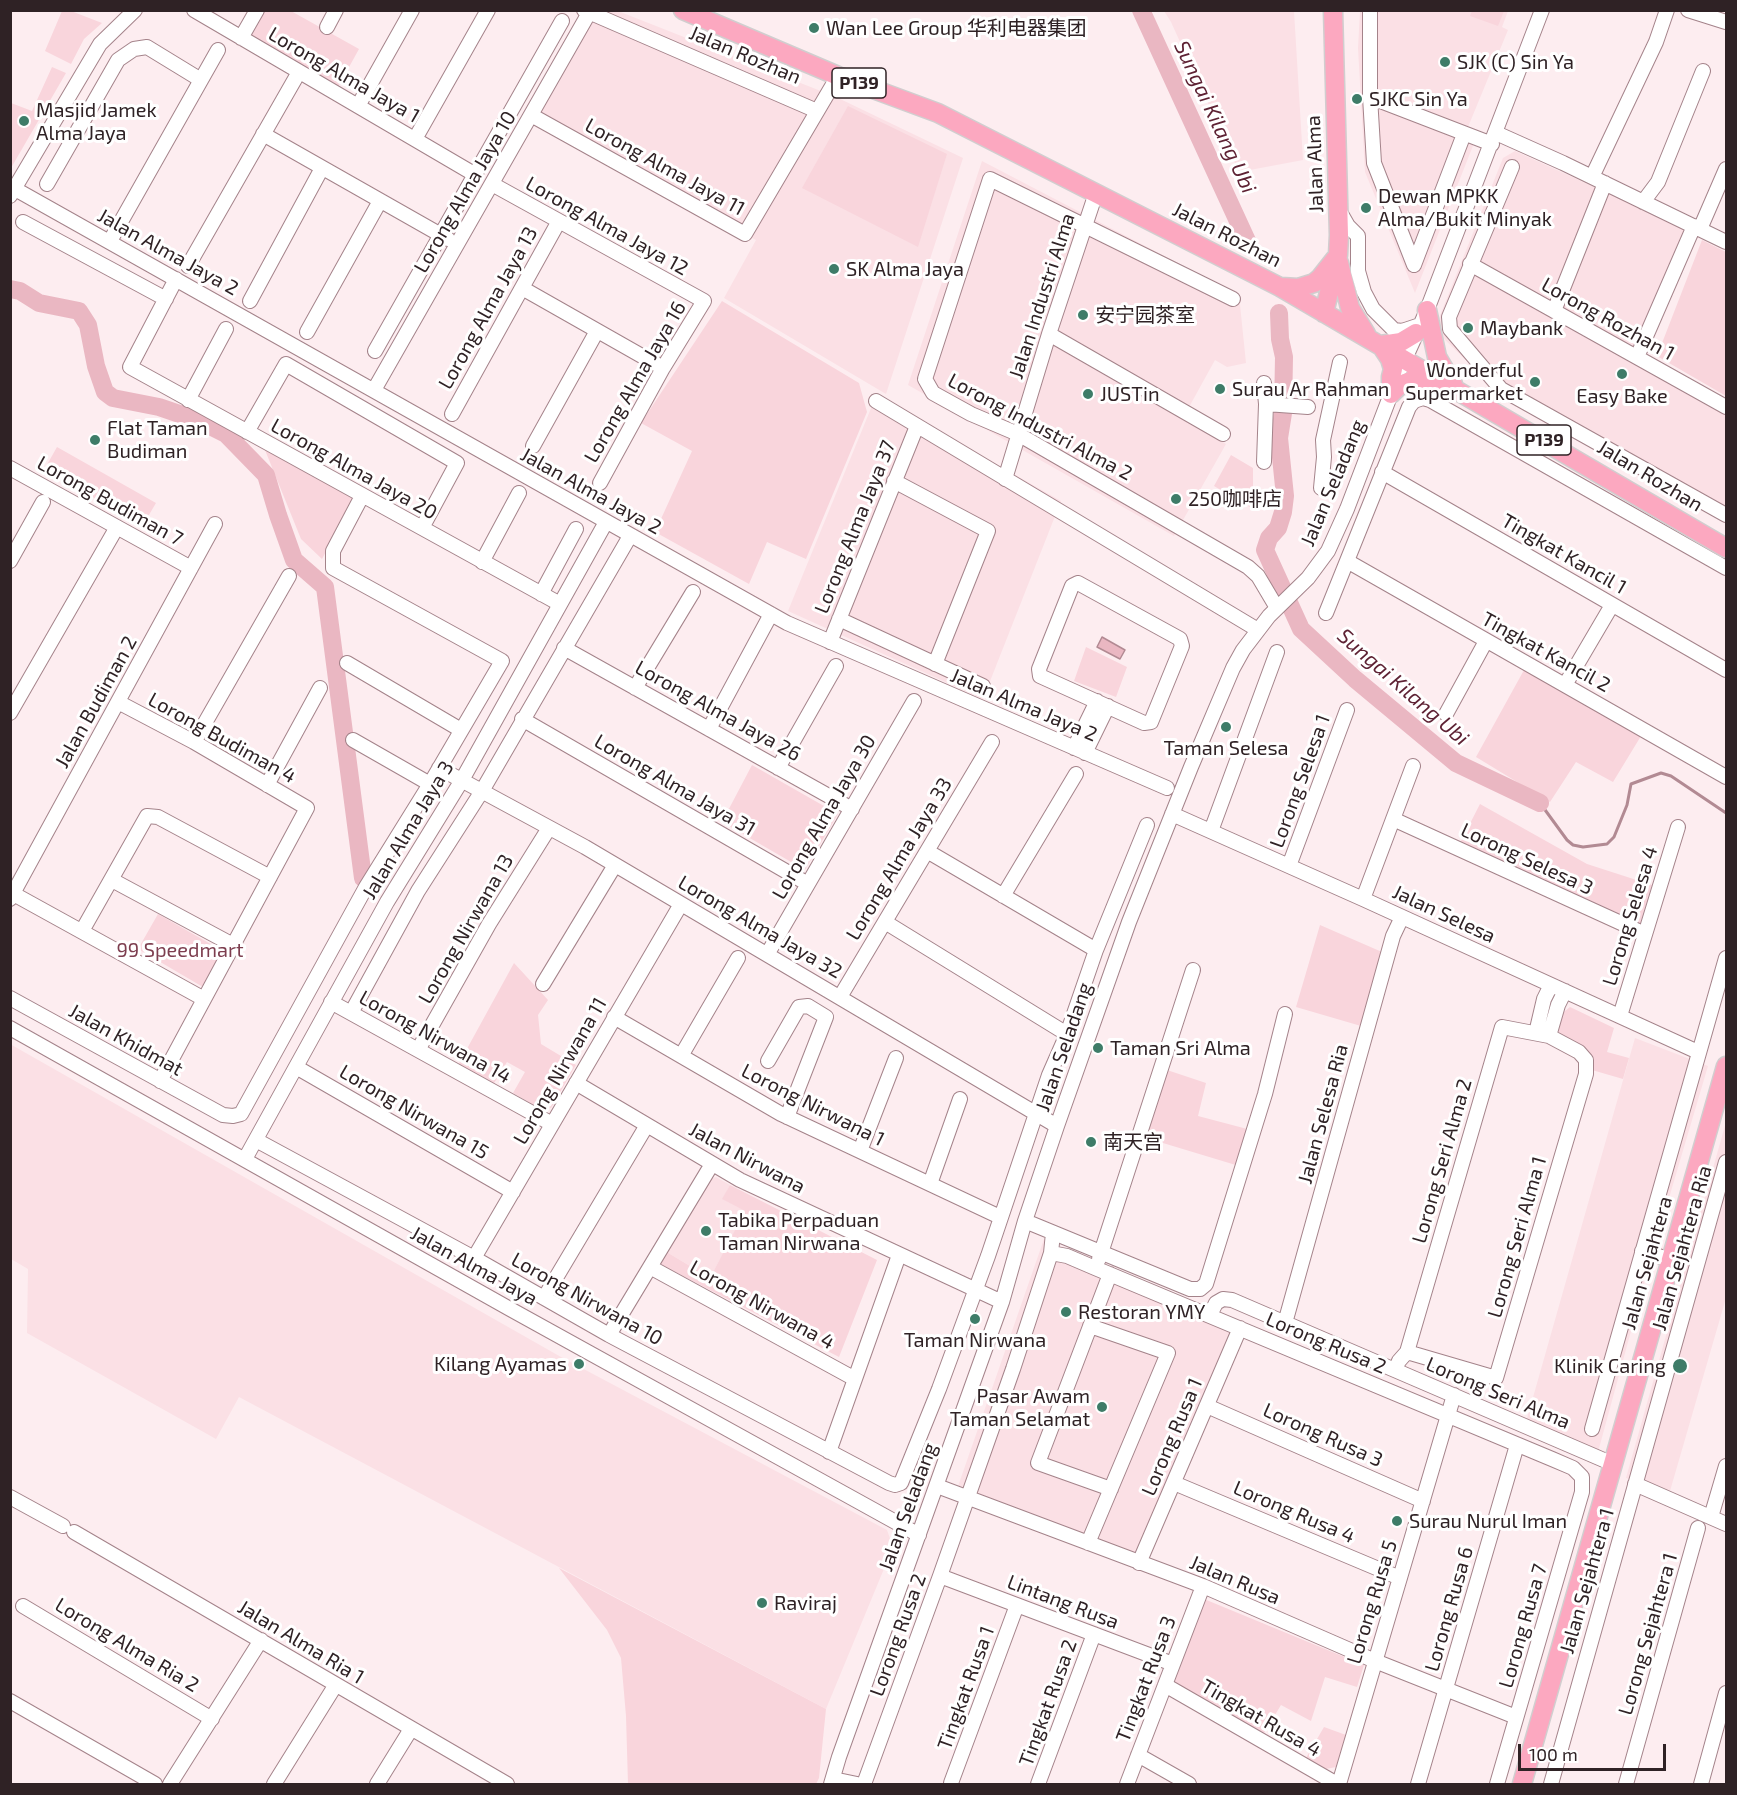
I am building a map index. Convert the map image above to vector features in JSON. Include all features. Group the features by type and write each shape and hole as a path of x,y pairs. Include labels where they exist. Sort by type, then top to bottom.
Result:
{"main road":[{"name":"Jalan Rozhan","path":"683,10 838,76 938,113 1280,287 1405,358 1726,548"},
{"name":"Jalan Alma","path":"1324,313 1338,255 1340,212 1332,51 1333,10"},
{"path":"1280,287 1298,288 1314,283 1338,255"},
{"path":"1338,255 1350,308 1393,369 1391,394"},
{"path":"1375,341 1401,342 1421,322 1437,357 1456,388"},
{"path":"1391,394 1400,386 1415,379 1432,385 1456,388"},
{"name":"Jalan Sejahtera","path":"1522,1785 1726,1065"}],"street":[{"path":"13,192 100,44 135,10"},
{"name":"Lorong Alma Jaya 1","path":"194,10 474,174"},
{"path":"241,38 257,10"},
{"path":"327,27 336,10"},
{"path":"358,106 412,10"},
{"path":"415,139 488,10"},
{"path":"1370,10 1370,97 1374,163 1414,265 1464,134"},
{"name":"Jalan Seladang","path":"832,1782 1002,1302 1025,1221 1057,1125 1129,922 1172,814 1233,668 1243,650 1280,605 1310,576 1328,551 1494,139 1542,10"},
{"path":"1592,177 1656,42 1667,10"},
{"path":"1688,10 1726,22"},
{"name":"Jalan Rozhan","path":"586,12 817,111"},
{"name":"Lorong Alma Jaya 10","path":"374,390 531,115 586,12"},
{"name":"Lorong Alma Jaya 10","path":"375,351 562,21"},
{"path":"47,184 118,60 134,49 147,47 201,80"},
{"path":"110,241 218,50"},
{"path":"1643,202 1658,182 1703,71"},
{"path":"188,266 299,72"},
{"name":"Lorong Alma Jaya 11","path":"531,115 745,234 838,76"},
{"path":"1370,97 1464,134 1494,139 1592,177 1726,242"},
{"path":"263,134 457,244"},
{"name":"Jalan Rozhan","path":"1512,167 1449,317 1450,329 1501,389 1726,515"},
{"path":"250,301 322,168"},
{"path":"1637,357 1726,169"},
{"name":"Lorong Industri Alma 2","path":"1084,226 990,179 926,379 933,393 970,414 1018,434 1248,567 1258,576 1280,605"},
{"path":"1554,311 1605,183"},
{"name":"Lorong Alma Jaya 12","path":"492,184 704,301"},
{"name":"Jalan Alma Jaya 2","path":"13,192 110,241 771,614 830,642 1167,788"},
{"name":"Jalan Industri Alma","path":"1005,479 1049,334 1096,193"},
{"path":"307,332 380,201"},
{"path":"1340,212 1348,226 1358,236 1358,271 1373,309 1394,330 1414,328 1421,322"},
{"name":"Lorong Alma Jaya 13","path":"452,414 559,221"},
{"path":"22,222 166,299 176,279"},
{"path":"1084,226 1233,300"},
{"name":"Lorong Rozhan 1","path":"1470,264 1726,407"},
{"path":"522,288 663,368"},
{"name":"Lorong Alma Jaya 20","path":"166,299 130,367 560,604"},
{"name":"Lorong Alma Jaya 16","path":"600,483 663,368 704,301"},
{"path":"188,400 226,329"},
{"path":"533,446 597,331"},
{"path":"1049,334 1223,434"},
{"path":"1321,488 1323,440 1340,362"},
{"path":"247,432 286,364 457,463 422,528"},
{"path":"1264,383 1269,404 1264,462"},
{"name":"Jalan Rozhan","path":"1383,472 1409,407 1418,399 1430,400 1726,568"},
{"path":"876,401 1258,630"},
{"path":"1269,404 1303,407"},
{"name":"Lorong Alma Jaya 37","path":"830,642 917,426"},
{"name":"Lorong Budiman 7","path":"10,468 191,568"},
{"path":"1630,513 1644,469"},
{"path":"1326,613 1383,472"},
{"name":"Tingkat Kancil 1","path":"1383,472 1726,670"},
{"path":"894,481 988,531 935,664"},
{"path":"482,562 519,493"},
{"name":"Jalan Alma Jaya 3","path":"223,1115 241,1114 366,887 502,661 333,568 333,551 362,496"},
{"path":"10,561 43,502"},
{"name":"Jalan Alma Jaya 3","path":"245,1159 387,902 462,780 606,522"},
{"name":"Jalan Budiman 2","path":"12,894 215,524"},
{"path":"10,713 117,527"},
{"path":"542,594 576,529"},
{"name":"Jalan Alma Jaya 3","path":"351,1013 418,891 482,791 630,536"},
{"path":"1310,576 1346,565"},
{"name":"Tingkat Kancil 2","path":"1346,565 1486,640 1726,777"},
{"path":"194,742 289,576"},
{"path":"1078,583 1180,639 1182,646 1151,722 1144,723 1103,704 1040,676 1039,669 1072,586 1078,583"},
{"path":"635,688 693,592"},
{"path":"1565,685 1612,605"},
{"path":"709,729 771,614"},
{"path":"839,619 982,686"},
{"path":"1446,714 1486,640"},
{"name":"Lorong Alma Jaya 26","path":"564,648 852,809"},
{"path":"1211,831 1277,652"},
{"path":"347,663 462,730"},
{"path":"778,768 836,666"},
{"path":"267,785 320,688"},
{"name":"Lorong Alma Jaya 30","path":"768,953 914,701"},
{"name":"Lorong Budiman 4","path":"118,702 194,742 307,808 270,877"},
{"path":"1080,751 1103,704"},
{"name":"Lorong Selesa 1","path":"1289,866 1347,710"},
{"name":"Lorong Alma Jaya 31","path":"522,719 808,884"},
{"path":"353,740 430,784"},
{"name":"Lorong Alma Jaya 33","path":"840,997 992,742"},
{"path":"1363,899 1413,766"},
{"path":"1166,831 1167,788 1191,767"},
{"name":"Lorong Alma Jaya 32","path":"439,768 768,953 1057,1125"},
{"path":"1003,896 1076,774"},
{"name":"Jalan Selesa","path":"1172,814 1698,1052"},
{"path":"82,931 147,816 158,818 270,877 160,1081"},
{"name":"Lorong Selesa 3","path":"1393,819 1645,934"},
{"name":"Jalan Seladang","path":"901,1483 939,1389 975,1290 1049,1075 1067,1034 1096,950 1147,825"},
{"name":"Lorong Selesa 4","path":"1620,1016 1678,827"},
{"name":"Lorong Nirwana 13","path":"418,1050 489,924 549,828"},
{"path":"927,851 1096,950"},
{"path":"543,984 615,865"},
{"path":"112,880 233,945"},
{"path":"366,887 387,902"},
{"path":"12,894 204,999"},
{"name":"Lorong Nirwana 11","path":"474,1258 681,904"},
{"name":"Jalan Selesa Ria","path":"1285,1323 1392,936 1402,917"},
{"path":"885,922 1067,1034"},
{"path":"681,1056 738,958"},
{"path":"1698,1052 1726,958"},
{"path":"1095,1268 1193,970"},
{"path":"1542,1035 1544,999 1551,985"},
{"path":"1542,1035 1565,991"},
{"name":"Jalan Khidmat","path":"10,998 223,1115"},
{"name":"Lorong Nirwana 14","path":"331,1002 552,1124"},
{"path":"768,1061 799,1007 808,1006 826,1017 788,1117"},
{"path":"1025,1221 1190,1289 1200,1289 1206,1284 1210,1274 1265,1094 1285,1014"},
{"name":"Lorong Nirwana 1","path":"614,1017 788,1117 1000,1217"},
{"name":"Lorong Seri Alma 2","path":"1407,1352 1502,1027 1542,1035"},
{"name":"Jalan Alma Jaya","path":"10,1028 510,1309 919,1535"},
{"name":"Lorong Seri Alma 1","path":"1407,1352 1496,1378 1586,1074 1586,1060 1579,1052 1542,1035"},
{"name":"Lorong Seri Alma","path":"1592,1429 1698,1052"},
{"path":"860,1151 896,1058"},
{"name":"Lorong Nirwana 15","path":"296,1067 513,1192"},
{"name":"Jalan Nirwana","path":"576,1083 740,1180 1002,1302"},
{"path":"258,1086 280,1095"},
{"path":"930,1184 960,1099"},
{"path":"544,1298 647,1125"},
{"name":"Lorong Nirwana 10","path":"256,1140 474,1258 609,1335 829,1452 889,1483 895,1485 901,1483"},
{"name":"Jalan Sejahtera Ria","path":"1635,1484 1726,1162"},
{"path":"609,1335 712,1164"},
{"path":"968,1497 1052,1253 1053,1233"},
{"path":"1642,1251 1671,1260"},
{"name":"Lorong Rusa 2","path":"1052,1253 1066,1256 1210,1315 1573,1468 1581,1478"},
{"path":"829,1452 899,1255"},
{"name":"Lorong Nirwana 4","path":"650,1267 855,1378"},
{"path":"1110,1274 1038,1463 1111,1489"},
{"path":"1184,1305 1190,1289"},
{"name":"Lorong Seri Alma","path":"1210,1315 1216,1303 1223,1299 1232,1300 1613,1464"},
{"path":"1088,1543 1168,1353 1090,1326"},
{"name":"Lorong Rusa 1","path":"1140,1563 1240,1328"},
{"path":"1395,1370 1407,1352"},
{"name":"Lorong Rusa 5","path":"1338,1785 1454,1395"},
{"name":"Lorong Rusa 3","path":"1207,1406 1423,1501"},
{"name":"Lorong Rusa 6","path":"1418,1785 1517,1445"},
{"path":"1711,1517 1726,1466"},
{"name":"Lorong Rusa 7","path":"1497,1785 1582,1492 1581,1478"},
{"name":"Lorong Rusa 4","path":"1174,1483 1400,1578"},
{"path":"1635,1484 1726,1524"},
{"name":"Jalan Sejahtera 1","path":"1551,1785 1635,1484"},
{"name":"Jalan Rusa","path":"937,1486 1203,1586 1375,1661 1516,1717"},
{"name":"Jalan Alma Ria 1","path":"10,1497 261,1640 335,1686 411,1729 486,1779 507,1785"},
{"name":"Lorong Rusa 2","path":"864,1785 968,1497"},
{"name":"Lorong Sejahtera 1","path":"1626,1785 1698,1528"},
{"name":"Lintang Rusa","path":"940,1576 1173,1664"},
{"name":"Tingkat Rusa 3","path":"1127,1785 1203,1586"},
{"name":"Tingkat Rusa 1","path":"951,1784 1017,1605"},
{"name":"Lorong Alma Ria 2","path":"23,1606 212,1719"},
{"name":"Tingkat Rusa 2","path":"1038,1785 1094,1634"},
{"path":"171,1785 261,1640"},
{"name":"Tingkat Rusa 4","path":"1165,1685 1338,1785"},
{"path":"274,1785 335,1686"},
{"path":"1701,1785 1726,1693"},
{"path":"10,1701 155,1785"},
{"path":"377,1785 411,1729"},
{"path":"1138,1755 1189,1785"},
{"path":"832,1782 857,1785"}],"shaded area":[{"path":"591,11 618,11 836,97 963,158 886,394 724,298 756,240 532,115"},
{"path":"1164,11 1294,11 1303,160 1239,172"},
{"path":"1360,11 1508,11 1502,27 1508,30 1468,127 1437,116 1478,133 1415,293 1365,172 1358,48"},
{"path":"1515,151 1685,228 1631,360 1726,413 1726,524 1499,392 1442,337 1439,318 1503,158"},
{"path":"982,161 1239,295 1246,363 1227,367 1215,360 1183,418 1226,444 1174,536 908,385"},
{"path":"876,396 1061,501 983,699 788,611"},
{"path":"1102,637 1125,650 1120,659 1097,647"},
{"path":"1635,1038 1708,1066 1648,1269 1598,1452 1526,1422"},
{"path":"10,1044 561,1357 887,1530 893,1547 826,1709 239,1397 216,1439 27,1333 28,1269 11,1259"},
{"path":"1726,1122 1726,1298 1670,1491 1626,1478"},
{"name":"Tabika Perpaduan Taman Nirwana","path":"716,1177 730,1185 723,1199 746,1211 710,1278 665,1251 702,1183"},
{"path":"1044,1239 1242,1322 1140,1562 956,1492"}],"green space":[{"path":"1472,10 1504,11 1498,26 1470,16"},
{"path":"62,11 71,11 102,23 84,39 71,64 45,51"},
{"path":"263,11 291,11 359,49 338,87 249,35"},
{"path":"52,67 66,73 11,168 11,103 32,111"},
{"path":"848,106 947,154 918,247 802,188"},
{"path":"1702,240 1726,252 1726,396 1657,356"},
{"path":"722,301 859,383 867,412 806,559 767,542 749,584 655,532 692,451 641,423"},
{"path":"57,447 156,503 143,525 44,470"},
{"path":"265,450 354,499 322,559 301,539"},
{"path":"1231,455 1253,468 1253,509 1214,486"},
{"path":"1086,647 1127,667 1116,697 1074,681"},
{"path":"1524,670 1641,736 1613,782 1576,762 1550,802 1476,757"},
{"path":"752,765 838,814 805,870 722,822"},
{"path":"1480,804 1587,864 1652,885 1640,925 1460,843"},
{"name":"99 Speedmart","path":"158,914 223,951 203,987 138,949"},
{"path":"1320,925 1382,952 1361,1026 1296,1007"},
{"path":"514,963 548,1000 538,1015 541,1044 576,1065 551,1108 542,1110 513,1093 525,1072 507,1062 493,1085 457,1067"},
{"path":"1570,1007 1614,1028 1607,1052 1629,1058 1623,1079 1592,1070 1592,1057 1585,1049 1561,1036 1557,1029 1560,1015"},
{"path":"1167,1070 1206,1083 1198,1116 1251,1130 1239,1166 1153,1140 1150,1135 1144,1133"},
{"path":"730,1185 877,1260 839,1357 658,1263 665,1251 710,1278 745,1211 722,1199"},
{"path":"559,1568 826,1709 819,1778 816,1784 628,1784 621,1658 607,1630"},
{"path":"1204,1599 1364,1665 1357,1687 1325,1677 1311,1721 1281,1705 1264,1733 1170,1682"},
{"path":"1324,1727 1346,1735 1336,1767 1326,1769 1306,1758"}],"waterway":[{"name":"Sungai Kilang Ubi","path":"1141,10 1248,243"},
{"path":"10,289 20,291 39,303 79,311 88,325 96,366 105,392 113,398 159,407 200,421 226,434 266,475 294,560 325,587 363,878"},
{"name":"Sungai Kilang Ubi","path":"1279,313 1280,339 1284,357 1283,413 1279,438 1285,496 1278,528 1269,538 1265,550 1301,629 1355,679 1456,763 1540,803"},
{"name":"Sungai Kilang Ubi","path":"1540,803 1567,840 1573,845 1583,847 1607,844 1614,837 1627,805 1631,784 1661,773 1671,776 1726,813"}],"place":[{"name":"Wan Lee Group 华利电器集团","path":"814,28"},
{"name":"SJK (C) Sin Ya","path":"1445,62"},
{"name":"SJKC Sin Ya","path":"1357,99"},
{"name":"Masjid Jamek Alma Jaya","path":"24,121"},
{"name":"Dewan MPKK Alma/Bukit Minyak","path":"1366,208"},
{"name":"SK Alma Jaya","path":"834,269"},
{"name":"安宁园茶室","path":"1083,315"},
{"name":"Maybank","path":"1468,328"},
{"name":"Easy Bake","path":"1622,374"},
{"name":"Wonderful Supermarket","path":"1535,382"},
{"name":"Surau Ar Rahman","path":"1220,389"},
{"name":"JUSTin","path":"1088,394"},
{"name":"Flat Taman Budiman","path":"95,440"},
{"name":"250咖啡店","path":"1176,499"},
{"name":"Taman Selesa","path":"1226,727"},
{"name":"Taman Sri Alma","path":"1098,1048"},
{"name":"南天宫","path":"1091,1142"},
{"name":"Tabika Perpaduan Taman Nirwana","path":"706,1231"},
{"name":"Restoran YMY","path":"1066,1312"},
{"name":"Taman Nirwana","path":"975,1319"},
{"name":"Kilang Ayamas","path":"579,1364"},
{"name":"Klinik Caring","path":"1680,1366"},
{"name":"Pasar Awam Taman Selamat","path":"1102,1407"},
{"name":"Surau Nurul Iman","path":"1397,1521"},
{"name":"Raviraj","path":"762,1603"}]}
